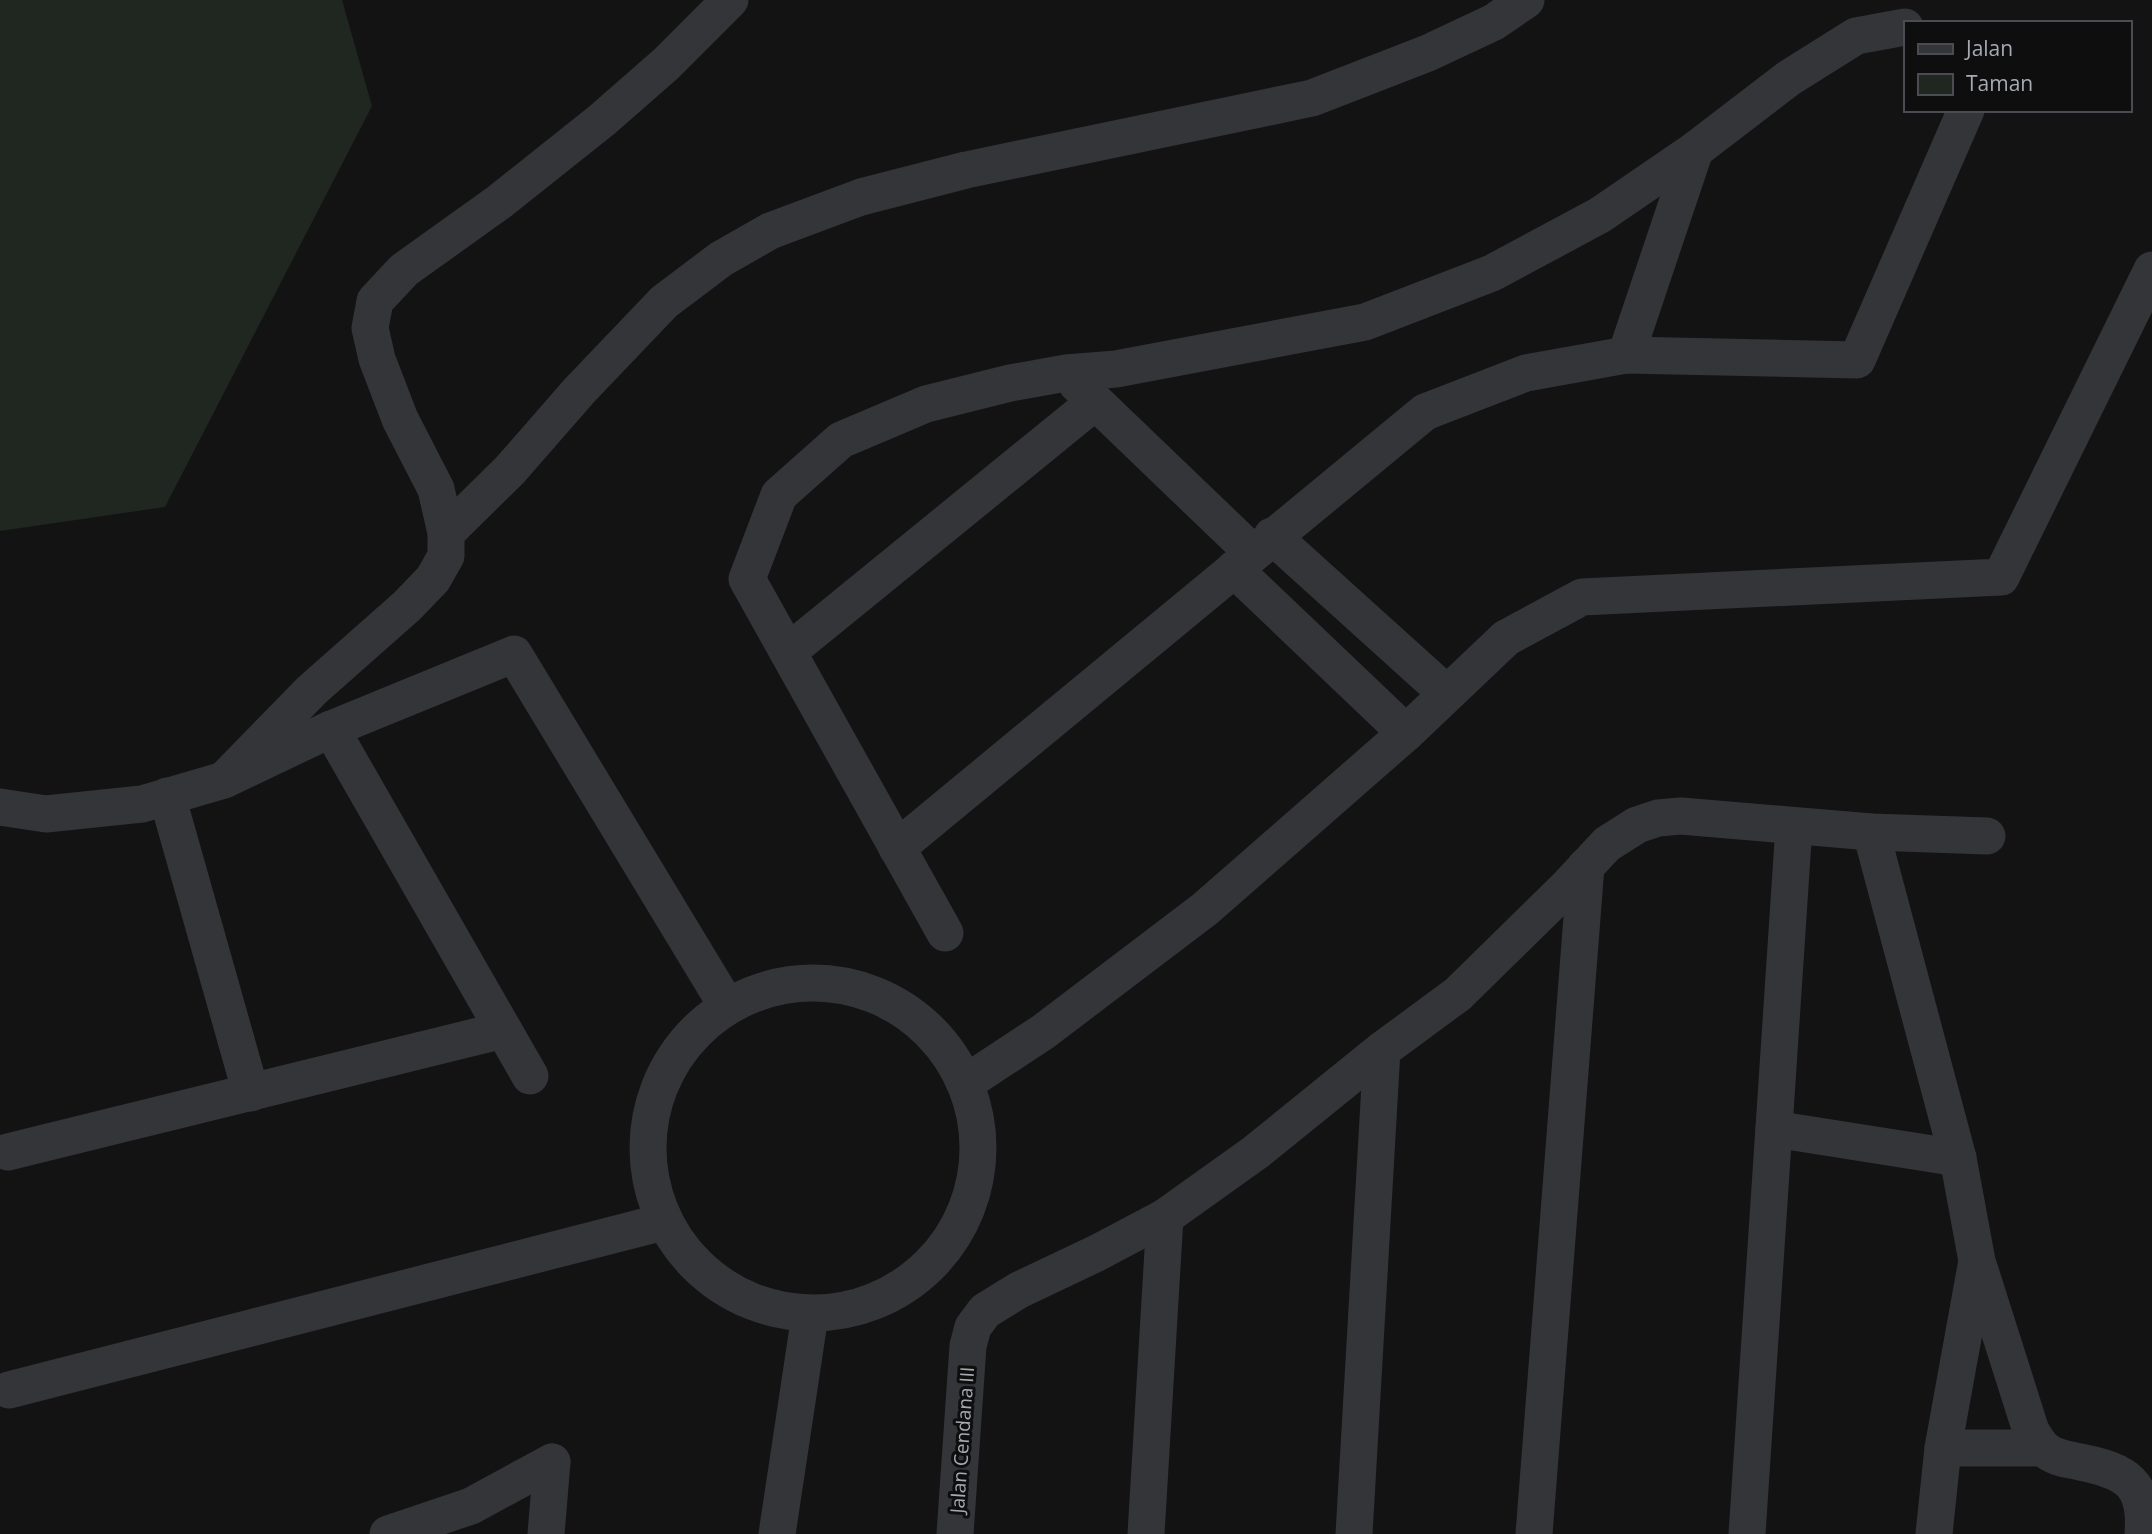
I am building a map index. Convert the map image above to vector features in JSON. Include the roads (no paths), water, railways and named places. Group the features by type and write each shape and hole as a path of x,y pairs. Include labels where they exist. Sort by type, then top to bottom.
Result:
{"street":[{"path":"224,780 313,690 407,606 433,579 446,556 446,533 436,489 400,419 377,359 370,328 375,301 404,270 499,202 603,120 666,64 730,0"},
{"path":"446,533 510,470 579,391 664,302 721,259 770,231 861,197 965,170 1312,98 1483,27 1526,0"},
{"path":"945,933 747,579 779,495 842,440 926,404 1010,383 1066,373 1116,369 1365,322 1492,273 1600,215 1695,150 1789,78 1856,36 1904,27"},
{"path":"897,848 1425,412 1526,373 1626,355 1857,360 1965,112"},
{"path":"1626,355 1695,150"},
{"path":"967,1082 1043,1032 1205,909 1406,733 1506,638 1582,597 2001,577 2152,270"},
{"path":"1066,373 1253,553 1406,733"},
{"path":"788,652 1095,402"},
{"path":"1253,553 1446,693"},
{"path":"0,807 46,814 142,804 224,780 331,729 514,654 727,1006"},
{"path":"331,729 530,1076"},
{"path":"167,796 251,1093"},
{"path":"1146,1534 1165,1217 1256,1152 1382,1050 1458,993 1607,844 1637,825 1658,818 1681,816 1871,832 1987,836"},
{"path":"1748,1534 1794,826"},
{"path":"1871,832 1958,1158 1977,1261 2031,1431 2043,1448 2057,1457 2121,1473 2132,1484 2142,1501 2143,1534"},
{"path":"1534,1534 1586,866"},
{"path":"836,984 891,1000 937,1035 967,1082 981,1147 968,1211 932,1266 877,1303 810,1315 752,1303 700,1272 663,1222 647,1163 653,1102 681,1047 727,1006 780,986 836,984"},
{"path":"8,1153 503,1030"},
{"path":"1354,1534 1382,1050"},
{"path":"1774,1129 1958,1158"},
{"name":"Jalan Cendana III","path":"955,1534 968,1346 973,1327 985,1311 1019,1290 1165,1217"},
{"path":"9,1390 663,1222"},
{"path":"1934,1534 1943,1448 1977,1261"},
{"path":"777,1534 810,1315"},
{"path":"1943,1448 2043,1448"},
{"path":"388,1534 471,1506 552,1462 546,1534"}]}
